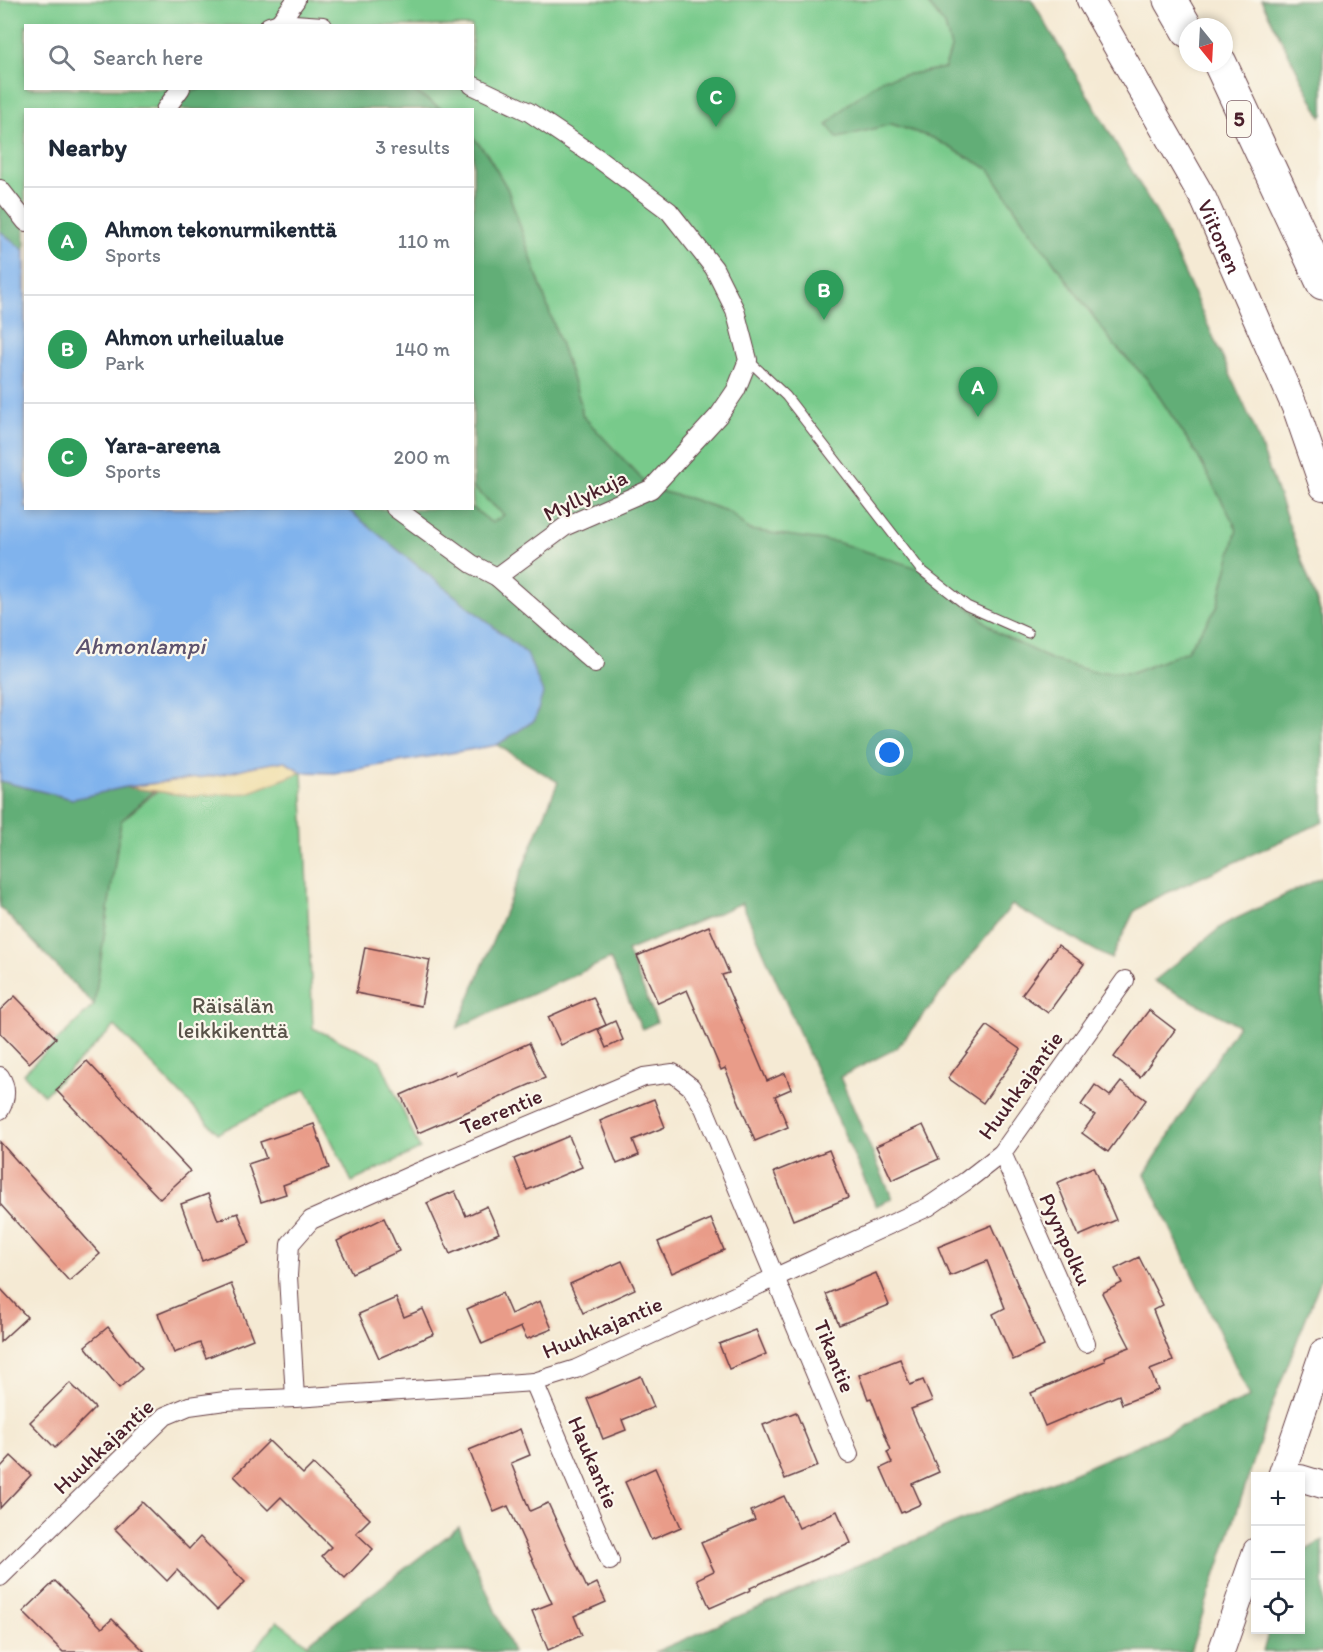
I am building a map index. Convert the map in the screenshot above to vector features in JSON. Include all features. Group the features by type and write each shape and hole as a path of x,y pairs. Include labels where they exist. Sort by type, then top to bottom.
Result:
{"highway":[{"path":"1170,0 1180,18"},
{"path":"1191,0 1199,18"},
{"name":"5","path":"1212,72 1272,176"},
{"name":"5","path":"1224,72 1323,283"}],"main road":[{"name":"Viitonen","path":"1090,0 1204,200 1297,412 1323,487"},
{"path":"1291,1472 1323,1352"},
{"path":"1305,1480 1323,1485"},
{"path":"1221,1652 1251,1565"}],"street":[{"path":"274,24 296,0"},
{"path":"474,87 529,112 599,159 669,211 714,268 735,310 748,360"},
{"path":"167,108 180,90"},
{"path":"0,189 24,220"},
{"name":"Myllykuja","path":"497,577 566,526 651,489 719,415 736,390 748,360"},
{"path":"398,510 472,564 497,577 595,663"},
{"name":"Huuhkajantie","path":"0,1577 165,1416 189,1406 225,1401 534,1382 576,1369 928,1207 1002,1154 1125,980"},
{"name":"Teerentie","path":"295,1398 288,1276 290,1244 311,1220 644,1077 673,1073 691,1087 704,1108 776,1276"},
{"path":"0,1076 5,1093 0,1110"},
{"name":"Pyynpolku","path":"1002,1154 1086,1343"},
{"name":"Tikantie","path":"776,1276 849,1454"},
{"name":"Haukantie","path":"534,1382 610,1561"}],"lane":[{"path":"748,360 786,396 920,569 967,606 1028,633"}],"green space":[{"path":"0,0 925,0 945,25 951,48 945,68 883,79 838,138 891,124 933,138 989,169 1025,223 1115,346 1149,381 1196,453 1237,529 1217,608 1187,651 1133,673 1094,672 1052,660 998,633 967,606 790,536 749,530 729,512 651,489 582,415 581,404 507,188 487,154 474,138 474,108 440,108 412,90 474,90 474,24 24,24 24,90 200,90 189,93 172,108 24,108 24,221 0,189"},
{"path":"925,0 1032,0 1159,217 1254,427 1323,619 1323,822 1149,901 1134,912 1111,959 1012,905 897,1048 840,1077 892,1198 876,1206 742,903 627,951 657,1022 642,1029 610,959 457,1028 558,782 497,745 535,720 527,654 348,510 474,509 492,523 504,515 474,488 474,138 487,154 507,188 581,404 582,415 651,489 729,512 749,530 837,542 920,569 998,633 1052,660 1094,672 1133,673 1187,651 1217,608 1237,529 1196,453 1149,381 1115,346 1025,223 989,169 933,138 892,124 838,138 827,125 848,104 883,79 945,68 951,48 945,25"},
{"path":"1261,0 1323,0 1323,114 1321,117"},
{"path":"197,90 412,90 440,108 173,108 189,93"},
{"path":"0,189 24,221 24,250 0,231"},
{"path":"474,489 504,515 492,523 474,509"},
{"name":"Räisälän leikkikenttä","path":"284,761 302,772 313,1028 380,1060 420,1149 352,1182 306,1089 218,1133 115,1026 44,1095 23,1074 94,1005 121,821 168,782 219,775"},
{"path":"0,781 72,799 126,787 154,791 121,821 94,1005 0,907"},
{"path":"1323,877 1323,1274 1274,1400 1190,1652 655,1652 1250,1397 1145,1174 1238,1025 1154,981 1225,924"},
{"path":"459,1527 513,1652 318,1652 307,1644"},
{"path":"1323,1540 1323,1652 1263,1652 1268,1634 1305,1634 1305,1551"},
{"path":"277,1621 318,1652 253,1652"}],"sand":[{"path":"284,761 302,772 248,793 190,796 126,787 219,775"}],"water":[{"name":"Ahmonlampi","path":"0,231 24,250 24,510 348,510 527,654 543,693 535,720 497,745 335,773 302,772 284,761 219,775 126,787 73,799 0,781"}],"building":[{"path":"709,926 729,973 722,975 767,1081 785,1073 791,1089 775,1096 788,1127 755,1141 725,1068 721,1070 687,990 658,1003 637,956"},
{"path":"1058,945 1084,964 1048,1013 1022,994"},
{"path":"365,947 430,960 421,1006 356,993"},
{"path":"15,996 56,1038 29,1063 0,1033 0,1010"},
{"path":"593,997 606,1025 561,1045 548,1017"},
{"path":"1149,1010 1175,1030 1140,1077 1114,1057"},
{"path":"615,1021 623,1040 606,1048 598,1029"},
{"path":"987,1026 1021,1050 983,1103 948,1078"},
{"path":"529,1043 545,1078 418,1133 401,1095 455,1071 456,1076"},
{"path":"87,1061 190,1171 160,1199 56,1090"},
{"path":"1121,1082 1146,1100 1108,1152 1082,1133 1095,1115 1081,1105 1095,1085 1110,1096"},
{"path":"654,1099 665,1127 633,1140 639,1155 617,1164 600,1121"},
{"path":"314,1124 329,1168 283,1185 286,1194 261,1202 248,1164 266,1158 260,1142"},
{"path":"923,1125 939,1159 892,1180 876,1146"},
{"path":"569,1136 582,1167 527,1190 514,1159"},
{"path":"0,1142 100,1254 69,1281 0,1204"},
{"path":"829,1150 848,1198 793,1220 774,1172"},
{"path":"1093,1167 1116,1220 1079,1236 1057,1183"},
{"path":"455,1191 466,1216 487,1206 499,1233 450,1254 427,1203"},
{"path":"208,1194 218,1220 238,1213 250,1243 202,1261 181,1204"},
{"path":"384,1218 399,1251 352,1273 337,1241"},
{"path":"711,1219 724,1250 672,1273 658,1242"},
{"path":"992,1225 1044,1346 1013,1360 993,1314 1005,1308 987,1261 950,1276 938,1247"},
{"path":"1139,1257 1163,1305 1153,1310 1173,1361 1150,1370 1158,1390 1122,1404 1119,1395 1045,1426 1031,1393 1105,1361 1104,1357 1130,1347 1102,1293 1122,1283 1115,1269"},
{"path":"622,1261 635,1289 583,1313 570,1284"},
{"path":"876,1273 889,1305 839,1325 826,1294"},
{"path":"231,1284 253,1339 206,1358 200,1343 174,1353 158,1314"},
{"path":"0,1288 27,1317 0,1342"},
{"path":"502,1293 511,1314 540,1301 552,1329 527,1339 521,1327 482,1344 467,1309"},
{"path":"396,1298 404,1317 423,1309 434,1334 379,1358 359,1314"},
{"path":"108,1327 142,1369 119,1388 85,1346"},
{"path":"756,1330 766,1354 729,1369 719,1344"},
{"path":"900,1359 910,1385 923,1380 932,1401 911,1409 939,1472 912,1484 921,1504 901,1513 881,1468 892,1463 887,1452 891,1450 871,1398 868,1399 859,1375"},
{"path":"641,1376 654,1407 622,1420 626,1430 603,1439 587,1399"},
{"path":"70,1383 95,1408 55,1448 30,1422"},
{"path":"796,1412 818,1466 785,1479 763,1425"},
{"path":"520,1429 530,1455 511,1463 530,1511 548,1503 587,1588 597,1583 606,1602 574,1616 582,1635 548,1650 532,1611 552,1603 508,1506 494,1512 469,1450"},
{"path":"269,1441 303,1474 313,1464 370,1519 356,1533 373,1549 345,1578 322,1556 331,1547 281,1497 268,1510 234,1476"},
{"path":"11,1456 31,1475 0,1508 0,1468"},
{"path":"655,1468 681,1527 651,1540 625,1482"},
{"path":"784,1496 799,1528 837,1511 851,1543 710,1608 697,1579 714,1571 701,1543 755,1520 751,1511"},
{"path":"142,1502 189,1549 200,1537 245,1582 217,1610 177,1570 167,1581 115,1529"},
{"path":"55,1581 102,1628 112,1619 145,1652 63,1652 23,1612"}],"place":[{"name":"Yara-areena","path":"716,127"},
{"name":"Ahmon urheilualue","path":"824,320"},
{"name":"Ahmon tekonurmikenttä","path":"978,417"}]}
